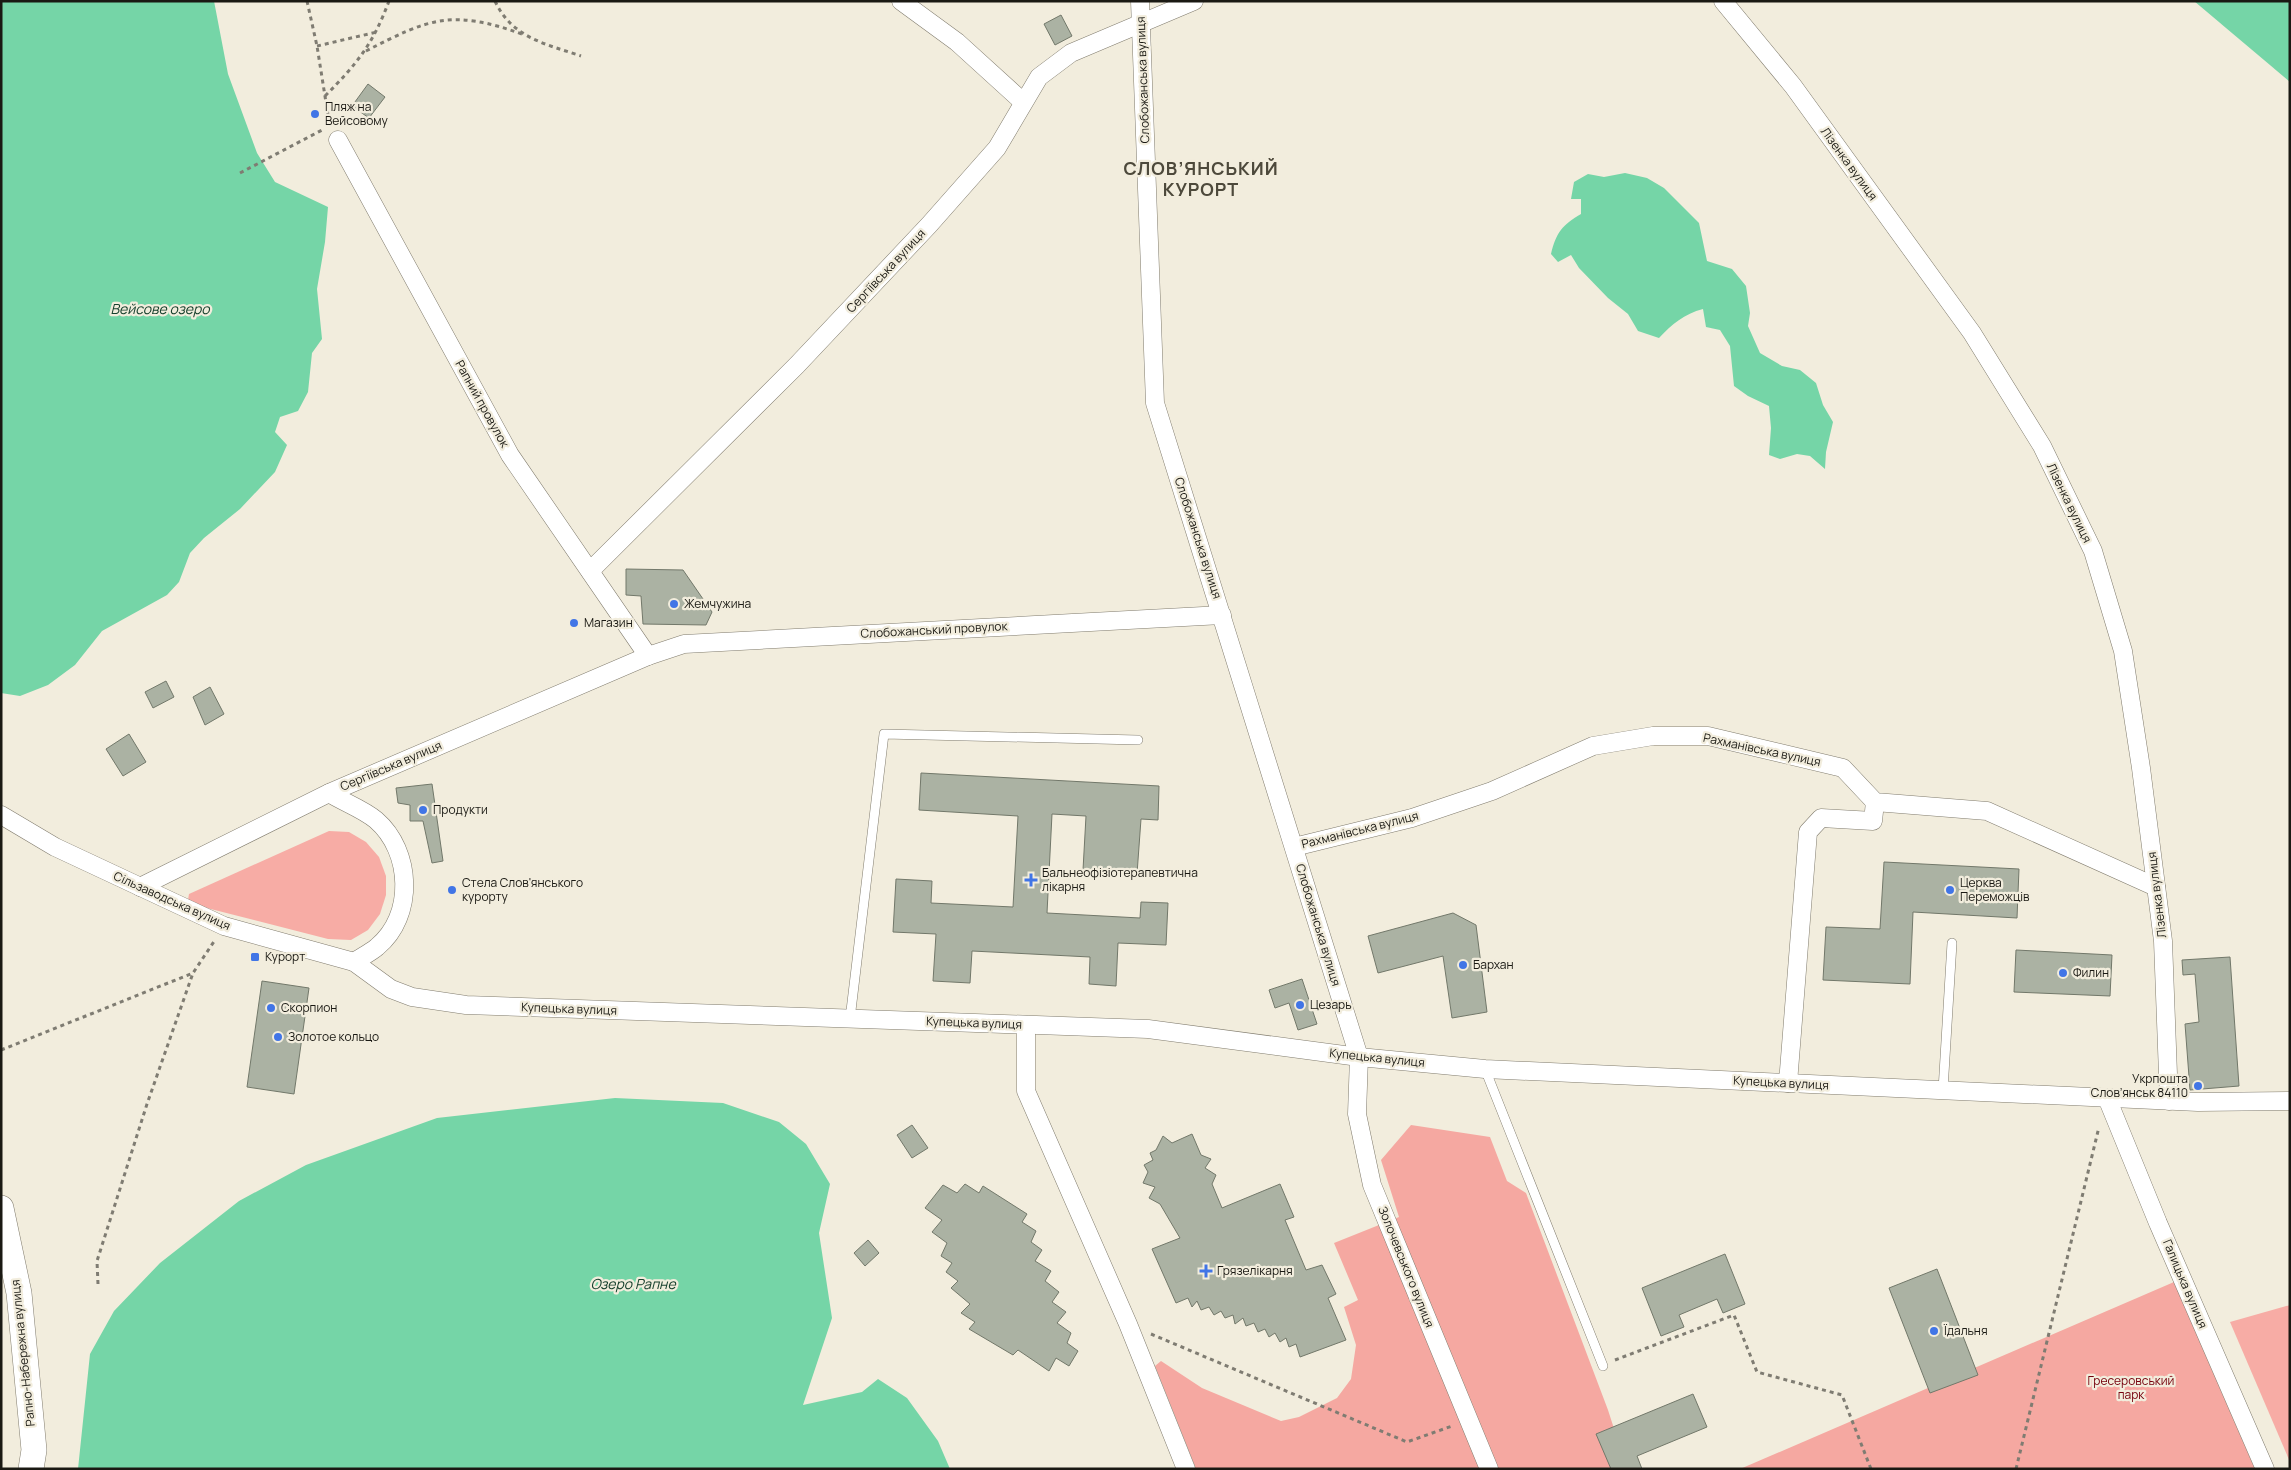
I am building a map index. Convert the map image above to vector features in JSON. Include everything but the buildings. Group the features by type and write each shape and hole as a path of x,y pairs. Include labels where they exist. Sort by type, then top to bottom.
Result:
{"main road":[{"name":"Рапно-Набережна вулиця","path":"1,1208 19,1293 34,1450 31,1469"}],"street":[{"path":"901,1 957,42 1023,102"},
{"name":"Слобожанська вулиця","path":"1140,1 1155,403 1358,1057"},
{"name":"Сергіївська вулиця","path":"590,571 797,365 930,225 997,148 1023,102 1040,77 1071,53 1194,1"},
{"name":"Лізенка вулиця","path":"1723,1 1793,86 1972,333 2046,455 2093,551 2123,651 2156,887 2163,941 2169,1101"},
{"name":"Рапний провулок","path":"335,132 510,455 648,656"},
{"name":"Слобожанський провулок","path":"648,656 684,644 1222,615"},
{"name":"Сергіївська вулиця","path":"140,887 329,793 648,656"},
{"name":"Рахманівська вулиця","path":"1294,847 1412,818 1492,791 1594,746 1653,736 1708,736 1843,768 1875,802"},
{"path":"329,793 376,820 394,842 404,868 404,897 395,924 378,946 354,962"},
{"path":"1788,1083 1808,832 1821,818 1873,821 1875,802 1987,811 2156,887"},
{"name":"Сільзаводська вулиця","path":"1,815 55,847 224,926 354,962"},
{"name":"Купецька вулиця","path":"354,962 391,989 412,997 466,1005 1148,1029 1358,1057 1485,1069 2169,1101 2290,1102"},
{"path":"1026,1025 1026,1091 1128,1324 1186,1469"},
{"name":"Золочевського вулиця","path":"1358,1057 1357,1114 1372,1185 1490,1469"},
{"name":"Галицька вулиця","path":"2107,1098 2158,1223 2265,1469"}],"lane":[{"path":"850,1019 884,734 1138,740"},
{"path":"1943,1090 1952,944"},
{"path":"1485,1069 1603,1366"}],"path":[{"path":"240,173 335,132 325,96 307,1"},
{"path":"325,96 366,51 377,32 389,1"},
{"path":"496,1 512,26 522,34"},
{"path":"366,51 399,34 438,19 476,20 522,34 581,56"},
{"path":"317,46 377,32"},
{"path":"98,1284 97,1261 147,1104 193,973 224,926"},
{"path":"1,1050 193,973"},
{"path":"2016,1469 2107,1098"},
{"path":"1603,1366 1734,1314 1757,1372 1842,1395 1871,1469"},
{"path":"1128,1324 1408,1442 1470,1420"}],"shaded area":[{"path":"329,831 349,832 366,842 379,857 386,876 386,895 380,914 368,930 351,940 328,939 191,904 188,900 189,894"},
{"path":"2290,1305 2290,1462 2230,1322"}],"green space":[{"path":"1411,1125 1490,1137 1507,1181 1526,1193 1608,1410 1627,1469 1196,1469 1155,1366 1161,1361 1202,1388 1281,1421 1299,1417 1337,1398 1351,1379 1356,1345 1344,1307 1358,1300 1334,1243 1399,1217 1381,1160"},
{"name":"Гресеровський парк","path":"2174,1282 2255,1469 1740,1469"}],"water":[{"name":"Вейсове озеро","path":"1,1 214,1 228,74 257,153 275,182 328,207 325,242 317,289 322,339 312,353 308,392 298,411 280,417 275,432 287,445 275,472 240,509 204,538 190,553 179,582 167,595 102,631 75,665 48,685 20,696 1,693"},
{"path":"2194,1 2290,1 2290,82"},
{"path":"1625,173 1647,178 1664,188 1699,223 1707,261 1732,269 1746,286 1750,313 1748,326 1760,353 1782,366 1800,370 1816,383 1823,405 1833,422 1826,452 1825,469 1810,456 1797,454 1780,459 1769,455 1771,428 1769,406 1748,396 1734,386 1730,346 1720,330 1706,327 1703,309 1679,320 1659,338 1638,331 1628,314 1608,298 1579,268 1571,255 1558,262 1551,254 1555,240 1564,226 1581,214 1581,199 1571,199 1574,182 1588,174 1604,177"},
{"name":"Озеро Рапне","path":"615,1098 723,1103 779,1122 806,1144 830,1184 819,1233 832,1318 803,1405 862,1392 878,1379 907,1398 938,1441 950,1469 78,1469 90,1354 114,1311 160,1263 239,1201 306,1165 437,1118"}],"place":[{"name":"Пляж на Вейсовому","path":"315,114"},
{"name":"Жемчужина","path":"674,604"},
{"name":"Магазин","path":"574,623"},
{"name":"Продукти","path":"423,810"},
{"name":"Бальнеофізіотерапевтична лікарня","path":"1031,880"},
{"name":"Стела Слов'янського курорту","path":"452,890"},
{"name":"Церква Переможців","path":"1950,890"},
{"name":"Курорт","path":"255,957"},
{"name":"Бархан","path":"1463,965"},
{"name":"Филин","path":"2063,973"},
{"name":"Цезарь","path":"1300,1005"},
{"name":"Скорпион","path":"271,1008"},
{"name":"Золотое кольцо","path":"278,1037"},
{"name":"Укрпошта Слов’янськ 84110","path":"2198,1086"},
{"name":"Грязелікарня","path":"1206,1271"},
{"name":"Їдальня","path":"1934,1331"}],"district":[{"name":"СЛОВ’ЯНСЬКИЙ КУРОРТ","path":"1201,179"}]}
